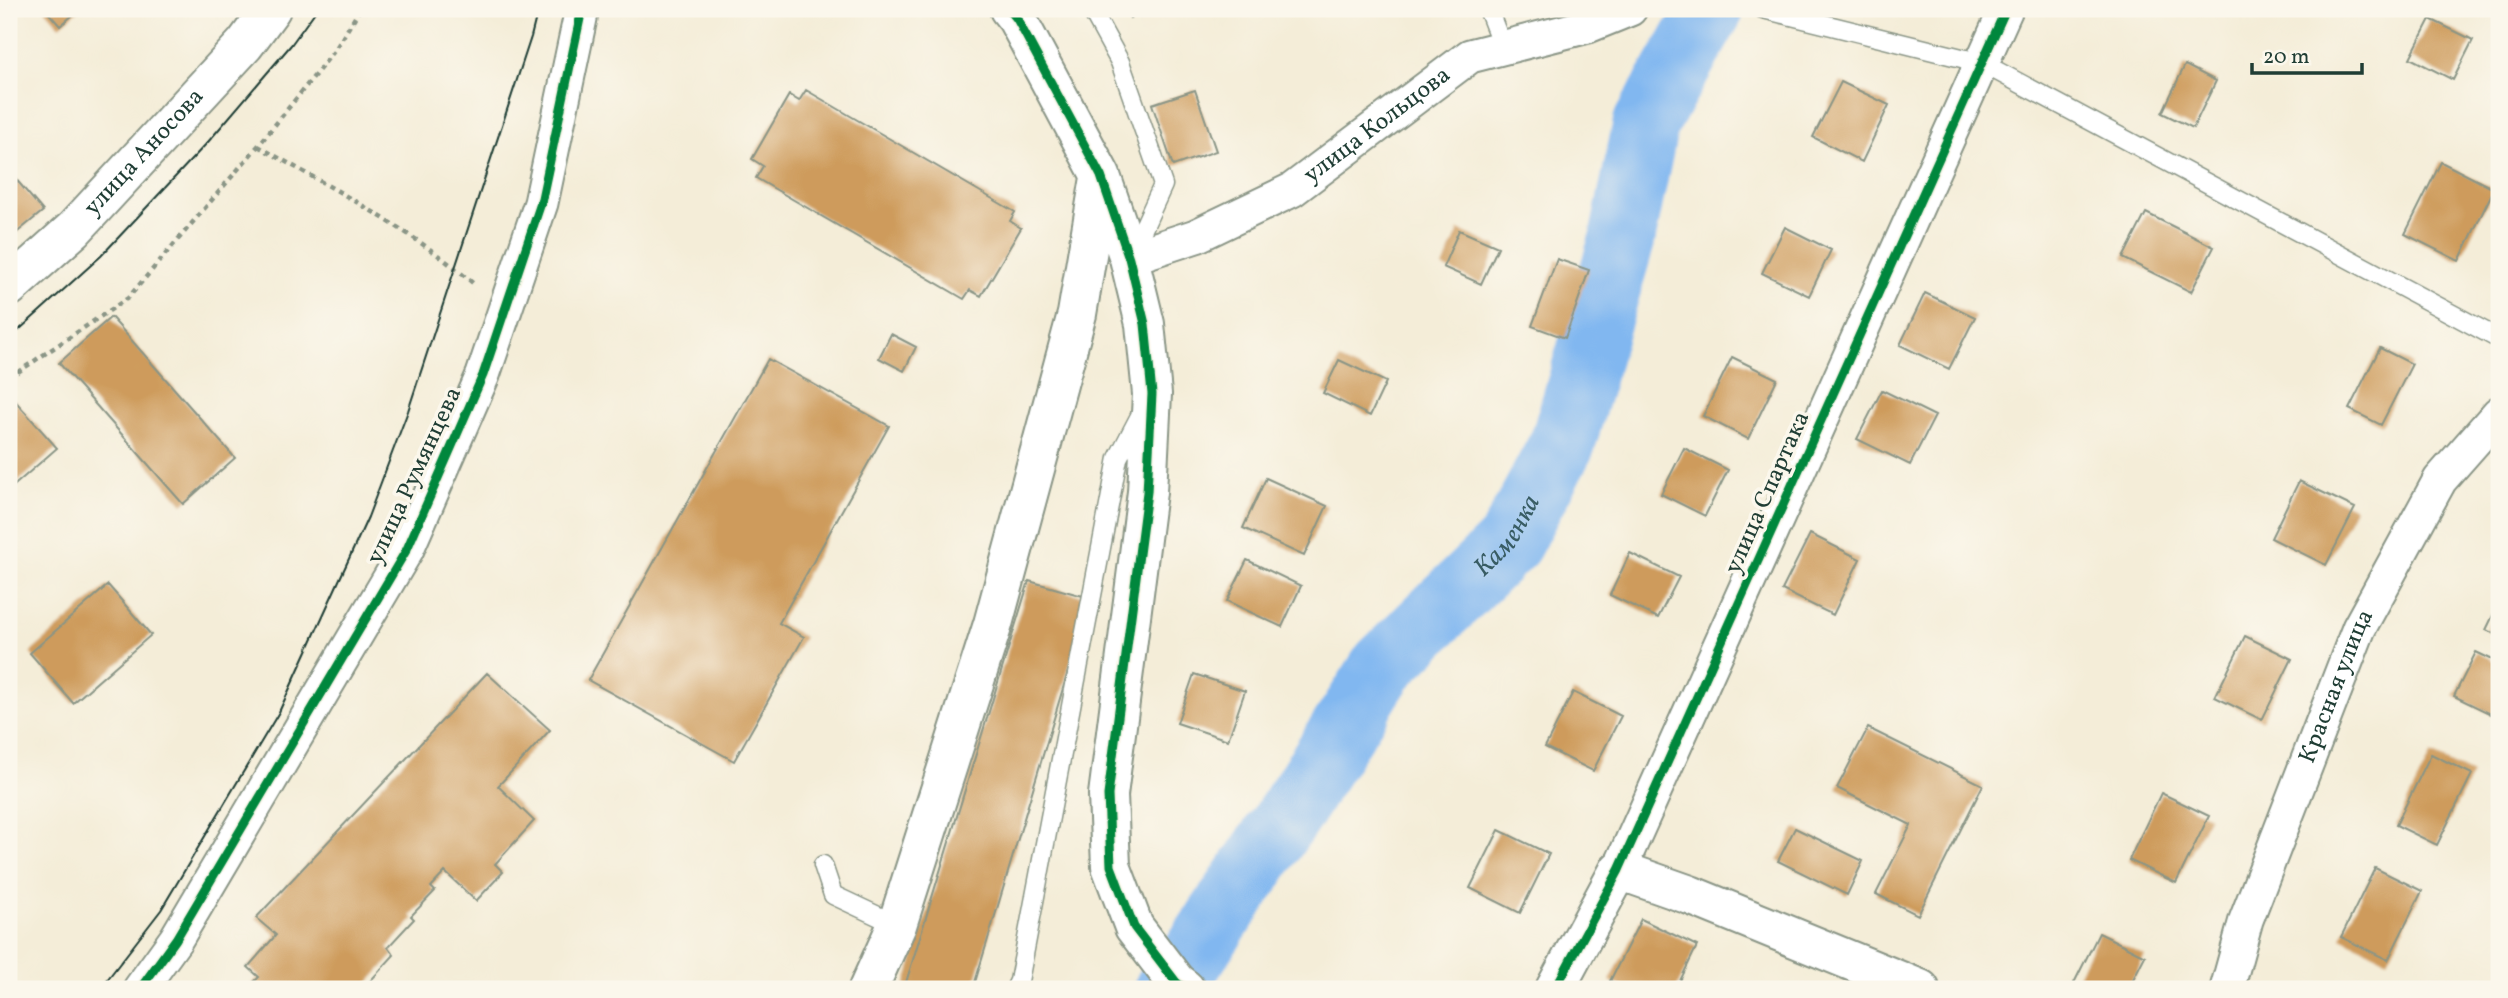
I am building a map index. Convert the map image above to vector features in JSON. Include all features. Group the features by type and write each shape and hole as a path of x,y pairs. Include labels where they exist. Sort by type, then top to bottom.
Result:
{"street":[{"name":"улица Аносова","path":"9,287 74,229 245,44 271,9"},
{"name":"улица Румянцева","path":"140,989 176,939 407,549 483,374 541,203 582,9"},
{"path":"1009,9 1017,19 1101,176 1129,258 1145,324 1152,394 1147,492 1108,795 1111,866 1134,927 1176,982 1185,989"},
{"name":"улица Кольцова","path":"1129,258 1196,236 1293,190 1419,92 1470,57 1588,26 1630,9"},
{"name":"улица Спартака","path":"1555,989 1619,870 2006,9"},
{"path":"869,989 897,925 992,624 1077,314 1101,176"},
{"name":"Красная улица","path":"2227,989 2246,920 2359,628 2440,480 2499,413"},
{"path":"1619,870 1690,895 1920,989"}],"lane":[{"path":"1091,9 1120,62 1163,185 1129,258"},
{"path":"1488,9 1503,48"},
{"path":"1763,9 1982,64 2499,339"},
{"path":"1015,989 1022,968 1118,458 1152,394"},
{"path":"823,865 833,895 897,925"}],"path":[{"path":"9,378 128,298 258,146 335,50 360,9"},
{"path":"258,146 393,223 456,268 505,312"}],"building":[{"path":"45,9 80,9 60,26"},
{"path":"1123,9 1144,9 1130,18"},
{"path":"2430,19 2473,40 2453,80 2410,58"},
{"path":"2185,65 2216,81 2193,128 2162,113"},
{"path":"1841,82 1889,105 1862,162 1813,137"},
{"path":"806,90 1015,212 1010,221 1021,228 981,296 970,290 964,299 756,178 763,166 752,159 789,95 799,101"},
{"path":"1195,90 1216,151 1173,166 1152,104"},
{"path":"2441,162 2494,189 2459,261 2405,234"},
{"path":"9,171 43,211 9,239"},
{"path":"2146,213 2214,247 2191,292 2123,258"},
{"path":"1785,227 1831,250 1809,296 1762,273"},
{"path":"1459,230 1498,247 1481,284 1443,267"},
{"path":"1557,259 1589,270 1565,338 1532,326"},
{"path":"1925,293 1975,317 1949,369 1900,345"},
{"path":"111,317 235,458 183,504 59,363"},
{"path":"891,334 916,347 904,371 879,358"},
{"path":"2380,348 2412,364 2381,425 2349,409"},
{"path":"1732,357 1777,379 1748,439 1703,416"},
{"path":"768,359 889,426 779,623 804,637 734,761 588,680"},
{"path":"1339,360 1386,382 1370,416 1323,393"},
{"path":"1882,390 1935,416 1910,465 1857,439"},
{"path":"9,394 57,448 9,490"},
{"path":"1684,448 1728,470 1705,516 1661,494"},
{"path":"1266,478 1327,506 1304,556 1243,528"},
{"path":"2299,481 2355,508 2326,565 2271,538"},
{"path":"1810,534 1860,559 1833,615 1782,590"},
{"path":"1630,553 1679,577 1658,618 1610,595"},
{"path":"1247,560 1301,586 1282,627 1227,601"},
{"path":"1029,581 1090,598 973,989 904,989"},
{"path":"108,585 151,635 73,703 30,653"},
{"path":"2499,603 2499,636 2486,630"},
{"path":"2245,636 2292,659 2262,720 2215,697"},
{"path":"2476,652 2499,663 2499,718 2454,696"},
{"path":"487,673 550,730 498,786 534,821 495,864 503,872 476,901 445,872 431,887 435,891 411,916 414,919 388,947 394,955 363,989 247,989 259,977 248,967 276,935 256,918"},
{"path":"1194,674 1245,691 1228,740 1177,723"},
{"path":"1573,692 1621,716 1593,771 1545,747"},
{"path":"1868,728 1983,785 1918,915 1876,894 1911,825 1837,788"},
{"path":"2431,754 2472,774 2437,845 2396,825"},
{"path":"2161,793 2209,816 2176,883 2129,860"},
{"path":"1795,828 1863,861 1847,895 1778,861"},
{"path":"1499,830 1549,854 1520,913 1470,888"},
{"path":"2375,868 2422,891 2388,960 2341,937"},
{"path":"1641,919 1697,946 1676,989 1626,989 1610,981"},
{"path":"2099,933 2145,956 2128,989 2086,989 2074,983"}],"waterway":[{"name":"Каменка","path":"1167,989 1176,982 1293,808 1384,665 1510,542 1563,442 1622,240 1646,123 1711,9"}],"tram line":[{"path":"9,339 101,256 208,142 291,45 317,9"},
{"path":"100,989 161,910 279,712 368,517 408,411 538,9"}],"cycle path":[{"path":"140,989 176,939 407,549 483,375 541,203 582,9"},
{"path":"1009,9 1017,19 1101,176 1129,258 1145,324 1152,394 1147,492 1108,795 1111,866 1134,927 1176,982 1185,989"},
{"path":"1555,989 1619,870 2006,9"}]}
